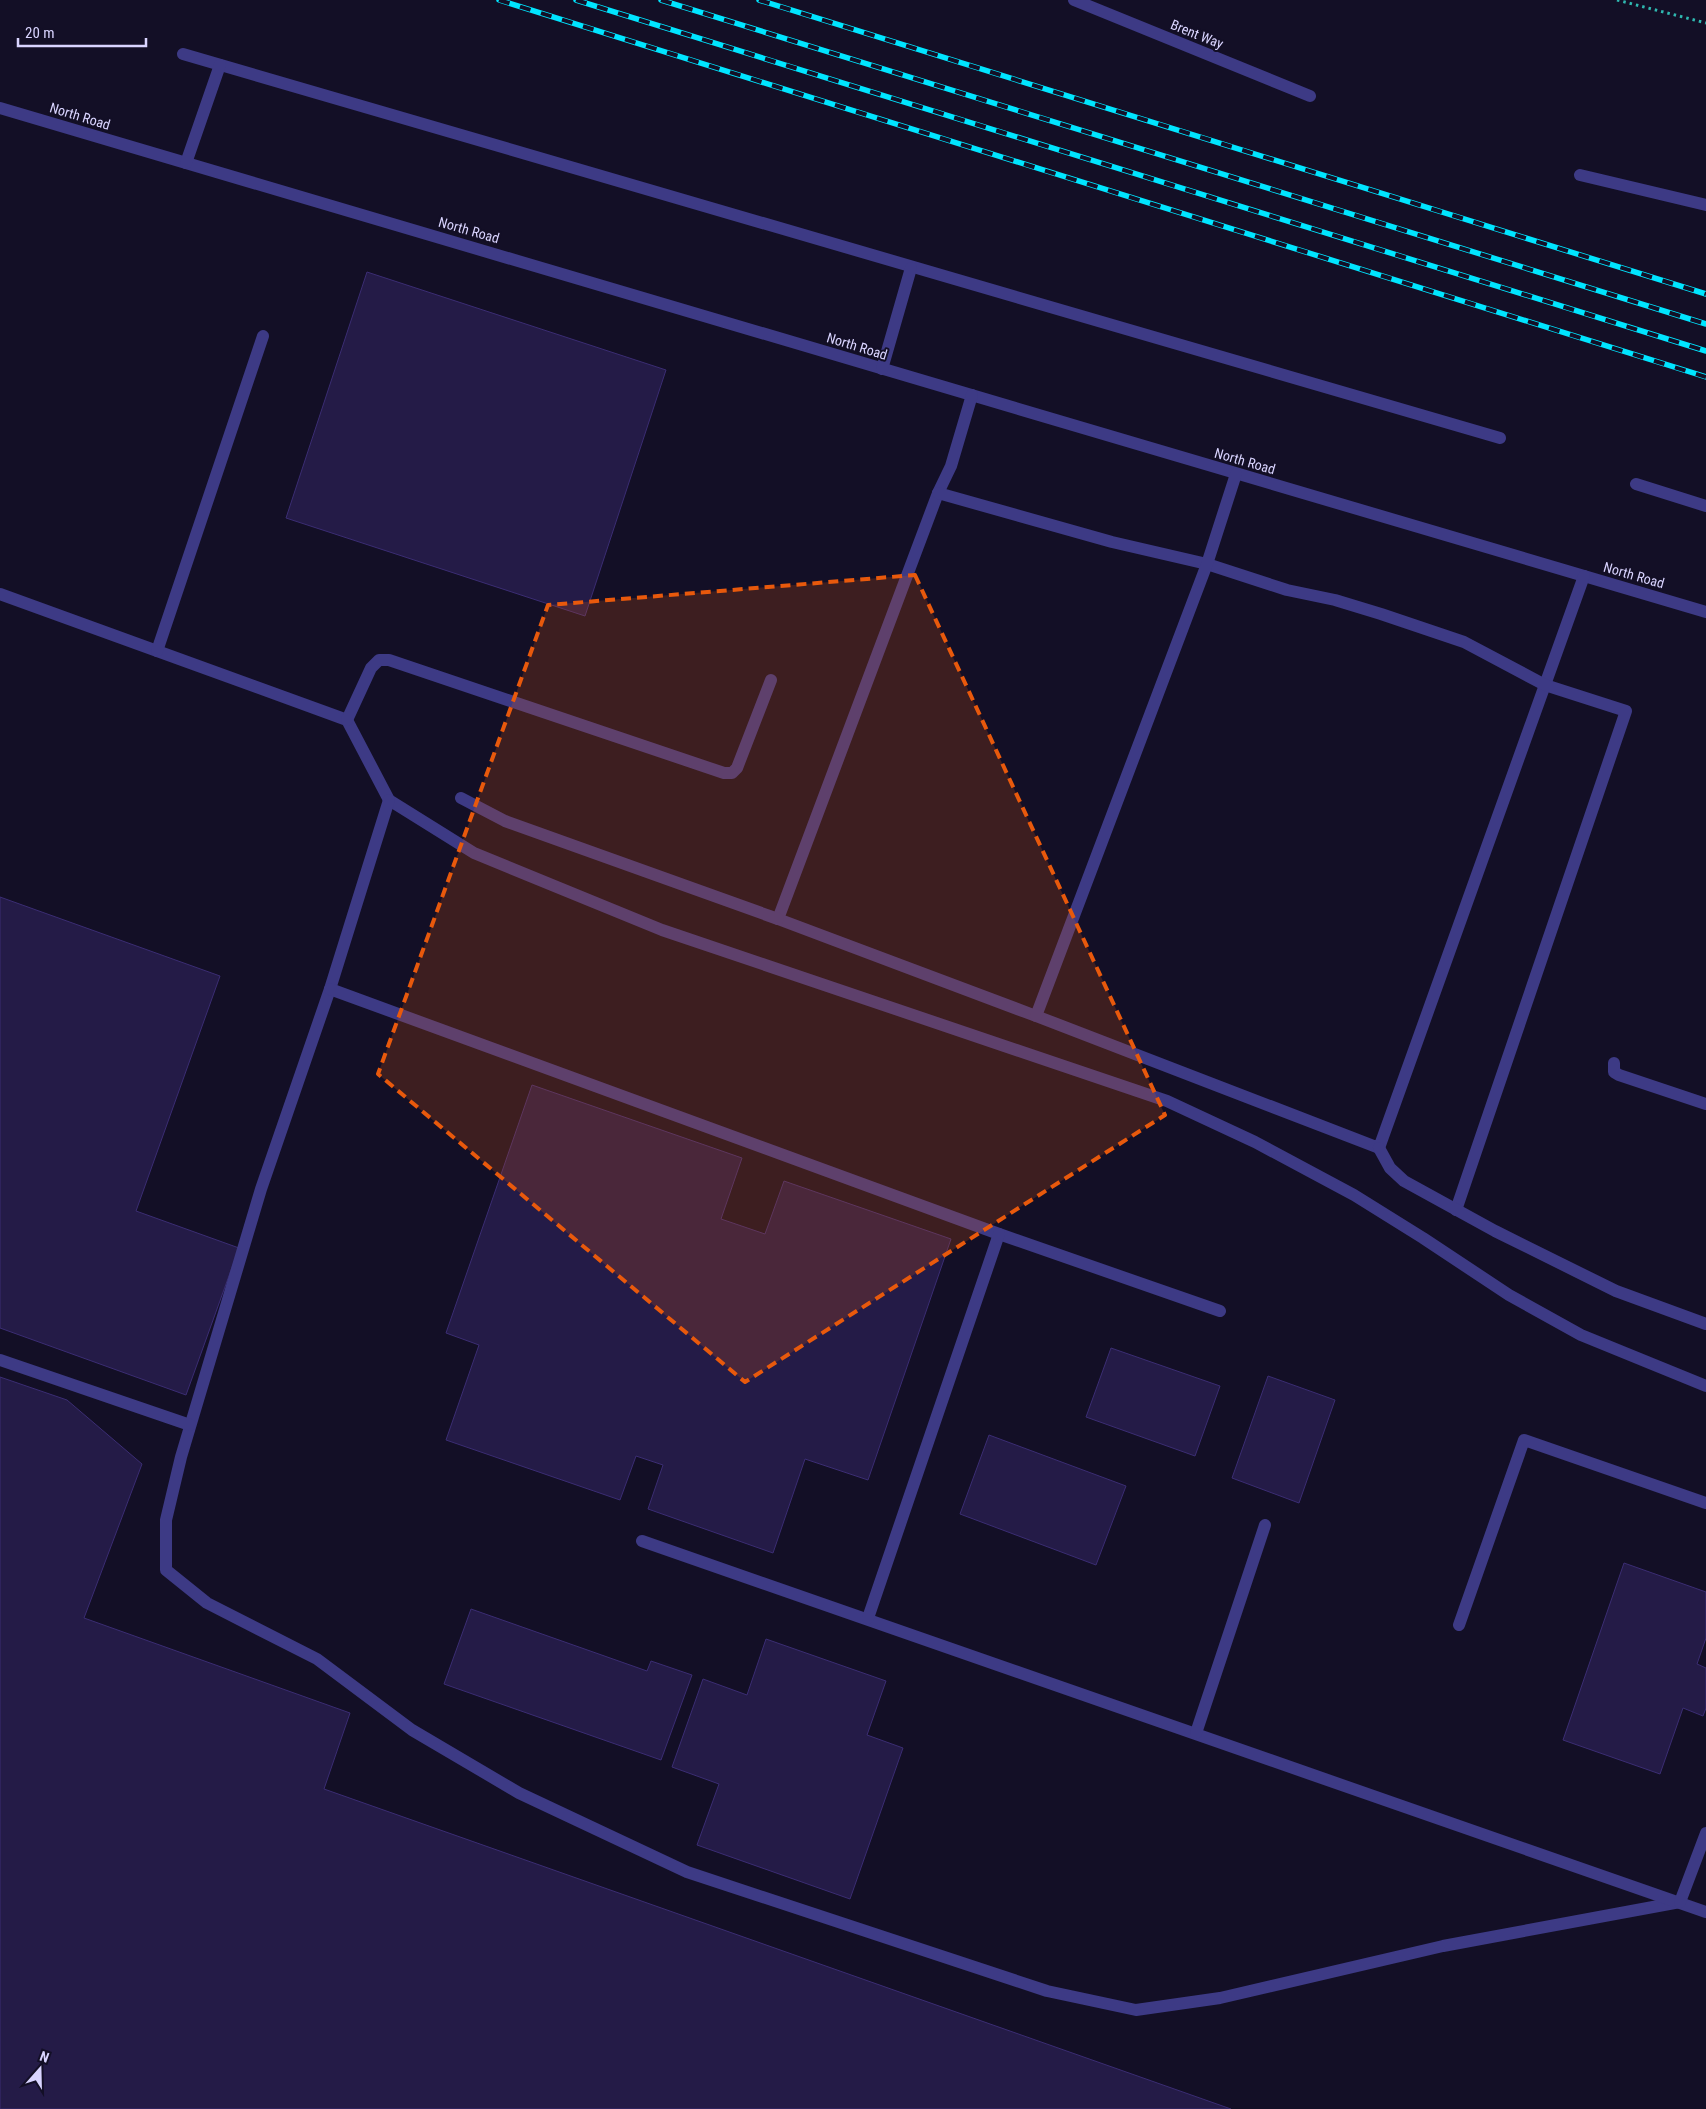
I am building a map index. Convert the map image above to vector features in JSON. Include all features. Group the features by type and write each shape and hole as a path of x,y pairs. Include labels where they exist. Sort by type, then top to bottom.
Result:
{"street":[{"name":"Brent Way","path":"1074,0 1310,96"},
{"path":"183,54 911,268 1500,438"},
{"path":"186,163 220,65"},
{"name":"North Road","path":"0,108 1706,612"},
{"path":"1580,175 1706,206"},
{"path":"882,369 911,268"},
{"path":"157,651 263,336"},
{"path":"778,919 938,493 951,466 972,396"},
{"path":"1036,1016 1207,564 1236,474"},
{"path":"1636,484 1706,506"},
{"path":"938,493 1102,540 1207,564 1287,590 1335,600 1464,642 1545,685 1626,711 1456,1210"},
{"path":"1379,1148 1584,576"},
{"path":"0,594 347,720 389,800 474,853 662,930 1166,1101 1255,1142 1354,1195 1423,1238 1509,1296 1581,1335 1706,1386"},
{"path":"347,720 371,668 379,660 389,660 724,773 732,773 736,768 771,680"},
{"path":"461,798 505,821 778,919 1379,1148 1390,1168 1404,1181 1456,1210 1566,1268 1616,1291 1706,1324"},
{"path":"389,800 330,989 262,1189 190,1425 166,1520 166,1570 206,1603 317,1659 412,1730 519,1793 687,1872 1047,1991 1136,2010 1202,2001 1443,1946 1680,1902"},
{"path":"330,989 999,1234 1220,1311"},
{"path":"1614,1063 1614,1072 1618,1075 1706,1104"},
{"path":"868,1618 999,1234"},
{"path":"0,1360 190,1425"},
{"path":"1459,1625 1524,1440 1706,1503"},
{"path":"1196,1733 1265,1525"},
{"path":"642,1541 868,1618 1706,1912"},
{"path":"1680,1902 1701,1858 1706,1833"}],"path":[{"path":"1617,0 1706,23"}],"highlighted area":[{"path":"915,575 1165,1115 745,1382 378,1074 548,605"}],"building":[{"path":"367,272 666,370 585,616 286,518"},
{"path":"0,897 220,976 136,1211 239,1248 186,1395 0,1328"},
{"path":"532,1085 742,1158 721,1219 765,1234 784,1181 951,1239 868,1480 805,1459 773,1553 648,1509 663,1465 636,1456 620,1500 446,1440 479,1345 446,1333"},
{"path":"1111,1348 1220,1386 1195,1456 1086,1417"},
{"path":"1268,1376 1335,1400 1299,1503 1232,1478"},
{"path":"0,1377 67,1400 142,1464 84,1618 350,1713 324,1789 1231,2109 0,2109"},
{"path":"989,1435 1126,1486 1096,1565 960,1514"},
{"path":"1624,1563 1706,1592 1706,1638 1697,1664 1706,1668 1706,1708 1703,1716 1683,1708 1660,1774 1563,1740"},
{"path":"471,1609 647,1671 651,1661 692,1675 661,1760 444,1684"},
{"path":"766,1639 886,1681 867,1735 903,1748 850,1899 697,1845 719,1784 672,1767 703,1679 747,1695"}],"railway":[{"path":"499,0 1706,377"},
{"path":"576,0 1706,351"},
{"path":"661,0 1706,324"},
{"path":"759,0 1706,294"}]}
